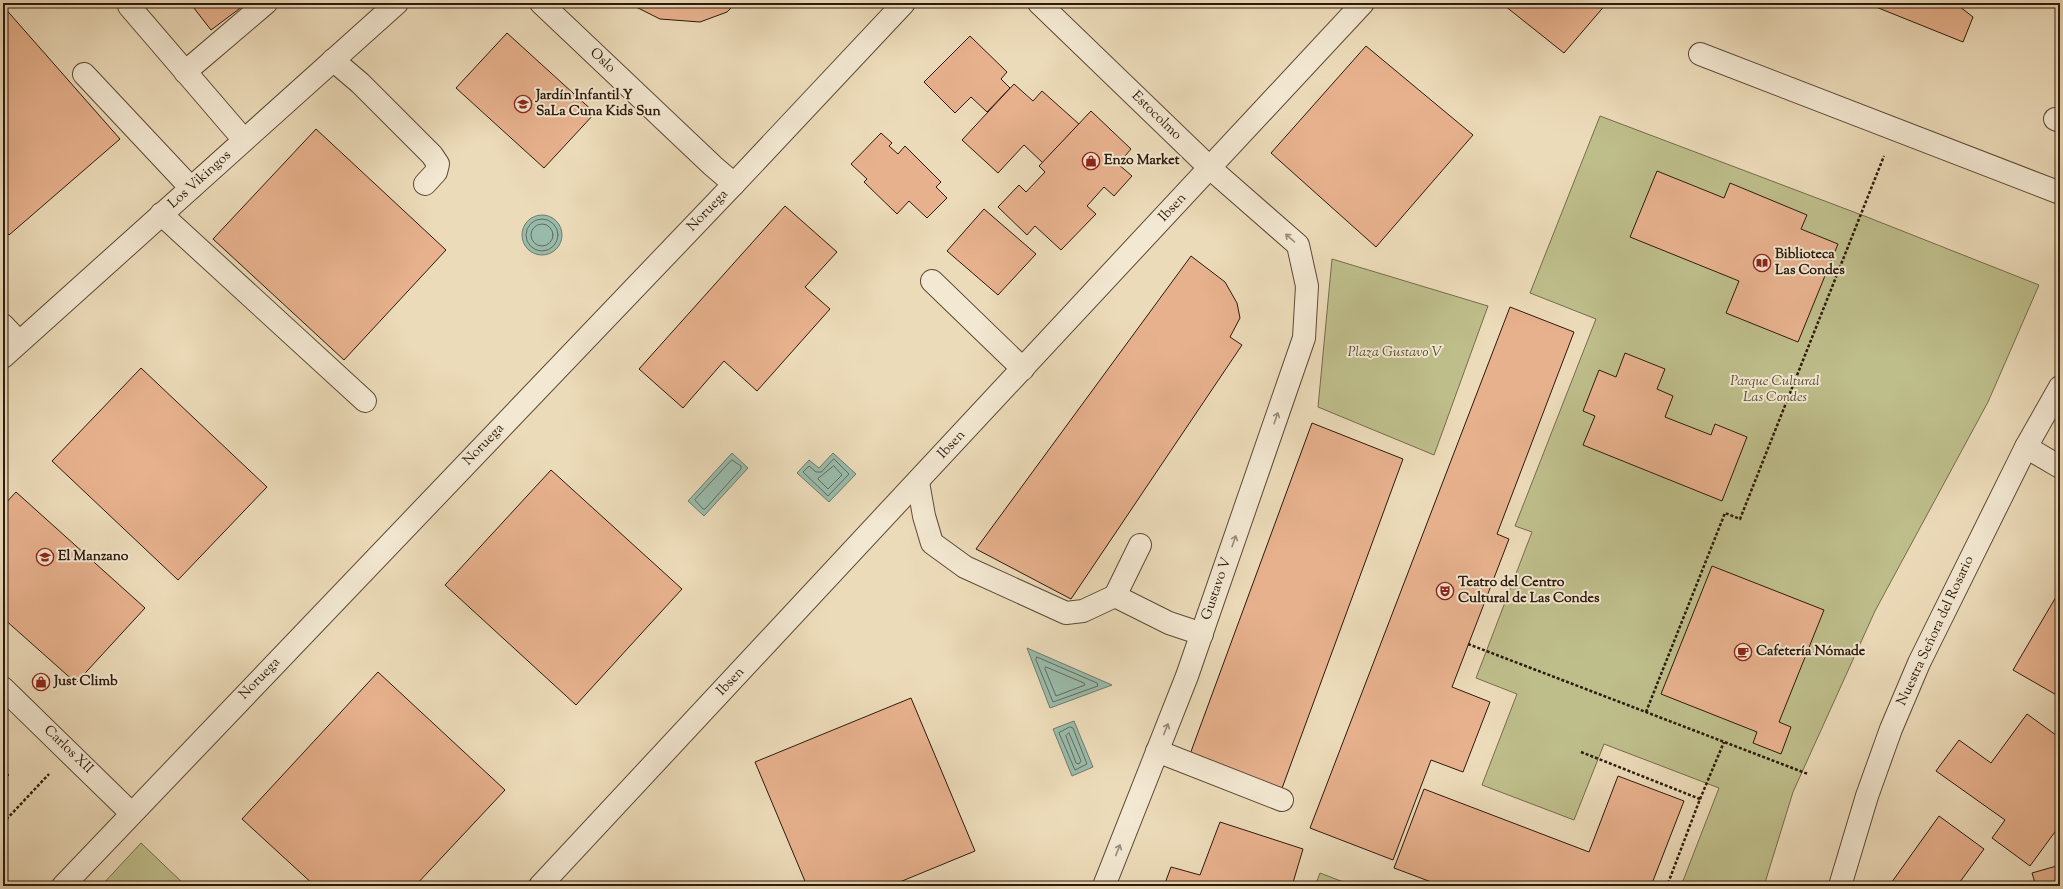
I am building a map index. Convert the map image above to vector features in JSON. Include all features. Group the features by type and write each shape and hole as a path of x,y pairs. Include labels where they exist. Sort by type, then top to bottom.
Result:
{"street":[{"path":"185,72 266,3"},
{"name":"Los Vikingos","path":"3,357 397,3"},
{"name":"Oslo","path":"540,3 712,166 734,184"},
{"name":"Noruega","path":"63,886 131,813 734,184 904,3"},
{"name":"Estocolmo","path":"1039,3 1210,168 1298,244 1307,286"},
{"name":"Ibsen","path":"540,886 1363,3"},
{"path":"129,6 244,140"},
{"path":"1700,54 2060,193"},
{"path":"333,60 360,83 432,155 438,164 436,172 425,184"},
{"path":"84,74 191,188"},
{"path":"162,214 365,401"},
{"path":"932,281 1023,369"},
{"name":"Gustavo V","path":"1104,886 1187,676 1304,338 1307,286"},
{"path":"3,325 19,342"},
{"name":"Nuestra Señora del Rosario","path":"1840,886 1867,796 1918,663 2026,447 2060,387"},
{"path":"2026,447 2060,467"},
{"path":"918,482 924,516 932,543 965,567 1066,613 1083,611 1115,596 1140,545"},
{"path":"1115,596 1169,623 1202,634"},
{"name":"Carlos XII","path":"3,688 70,751 131,813"},
{"path":"1157,751 1282,800"}],"path":[{"path":"1646,712 1725,513 1740,519 1895,129"},
{"path":"1468,644 1808,774"},
{"path":"1667,886 1700,799 1724,742"},
{"path":"3,823 70,751"},
{"path":"1580,752 1700,799"}],"green space":[{"name":"Parque Cultural Las Condes","path":"1600,116 1867,217 2039,285 1988,402 1875,611 1793,792 1764,886 1681,886 1719,788 1604,744 1574,820 1482,785 1517,694 1476,678 1532,532 1515,526 1596,319 1530,293"},
{"name":"Plaza Gustavo V","path":"1332,259 1488,306 1434,455 1318,407"},
{"path":"141,843 186,886 101,886"},
{"path":"1320,873 1354,886 1315,886"}],"water":[{"path":"546,215 553,218 559,224 562,235 561,243 553,252 546,255 538,255 531,252 523,243 522,231 525,224 534,216"},
{"path":"732,453 748,468 704,516 688,501"},
{"path":"833,453 856,474 829,502 797,473 809,460 819,468"},
{"path":"1027,648 1112,685 1050,708"},
{"path":"1074,721 1093,767 1072,776 1053,729"}],"building":[{"path":"190,3 247,3 211,30"},
{"path":"628,3 736,3 727,12 700,22 660,19"},
{"path":"1507,3 1607,3 1564,53 1505,6"},
{"path":"1866,3 1955,3 1973,17 1963,42"},
{"path":"3,6 120,139 9,235 3,228"},
{"path":"507,33 595,113 544,168 456,88"},
{"path":"970,36 1007,72 1001,79 1010,88 987,112 971,97 955,113 924,82"},
{"path":"1366,46 1473,135 1376,247 1271,153"},
{"path":"1014,84 1033,101 1042,91 1079,124 1043,163 1024,145 998,173 962,140"},
{"path":"1091,111 1131,149 1118,164 1132,176 1114,196 1104,187 1087,206 1096,214 1061,250 1035,226 1027,235 998,207 1019,185 1026,192 1045,172 1039,166"},
{"path":"316,129 446,250 344,360 213,239"},
{"path":"881,133 892,143 889,146 898,154 905,146 941,182 936,187 947,198 927,218 909,201 897,214 864,182 867,179 851,164"},
{"name":"Biblioteca Las Condes","path":"1657,171 1724,198 1730,183 1807,215 1801,229 1838,244 1798,342 1726,313 1739,281 1630,237"},
{"path":"785,206 837,252 805,287 830,309 757,391 724,361 683,408 639,369"},
{"path":"984,209 1036,254 998,295 947,251"},
{"path":"1191,256 1225,282 1237,303 1240,318 1230,337 1242,345 1071,599 976,549"},
{"name":"Teatro del Centro Cultural de Las Condes","path":"1510,307 1574,332 1497,534 1509,539 1452,687 1490,702 1463,772 1431,760 1393,860 1310,828"},
{"path":"1625,353 1665,369 1657,389 1673,396 1665,417 1711,435 1715,424 1747,437 1722,501 1583,445 1595,416 1583,411 1599,370 1616,377"},
{"path":"141,368 267,487 178,580 52,461"},
{"path":"1312,423 1403,459 1281,791 1189,757"},
{"path":"551,470 682,589 576,705 445,585"},
{"name":"El Manzano","path":"16,492 145,608 76,683 3,618 3,506"},
{"name":"Cafetería Nómade","path":"1712,566 1824,610 1779,722 1791,727 1781,754 1753,743 1757,732 1661,694"},
{"path":"2060,590 2060,697 2013,670"},
{"path":"378,672 505,790 415,886 315,886 242,819"},
{"path":"911,698 975,851 890,886 807,886 755,762"},
{"path":"2027,714 2060,738 2060,825 2030,866 1992,838 2005,820 1936,771 1959,740 1991,763"},
{"path":"3,770 9,775 3,781"},
{"path":"1618,776 1684,801 1651,886 1442,886 1394,868 1424,789 1589,852"},
{"path":"1939,816 1984,849 1957,886 1889,886"},
{"path":"1220,822 1303,849 1292,886 1164,886 1171,867 1200,875"},
{"path":"2060,865 2060,886 2036,886 2032,873"}],"place":[{"name":"Jardín Infantil Y SaLa Cuna Kids Sun","path":"523,104"},
{"name":"Enzo Market","path":"1091,161"},
{"name":"Biblioteca Las Condes","path":"1762,263"},
{"name":"El Manzano","path":"45,557"},
{"name":"Teatro del Centro Cultural de Las Condes","path":"1445,591"},
{"name":"Cafetería Nómade","path":"1743,652"},
{"name":"Just Climb","path":"41,682"}]}
